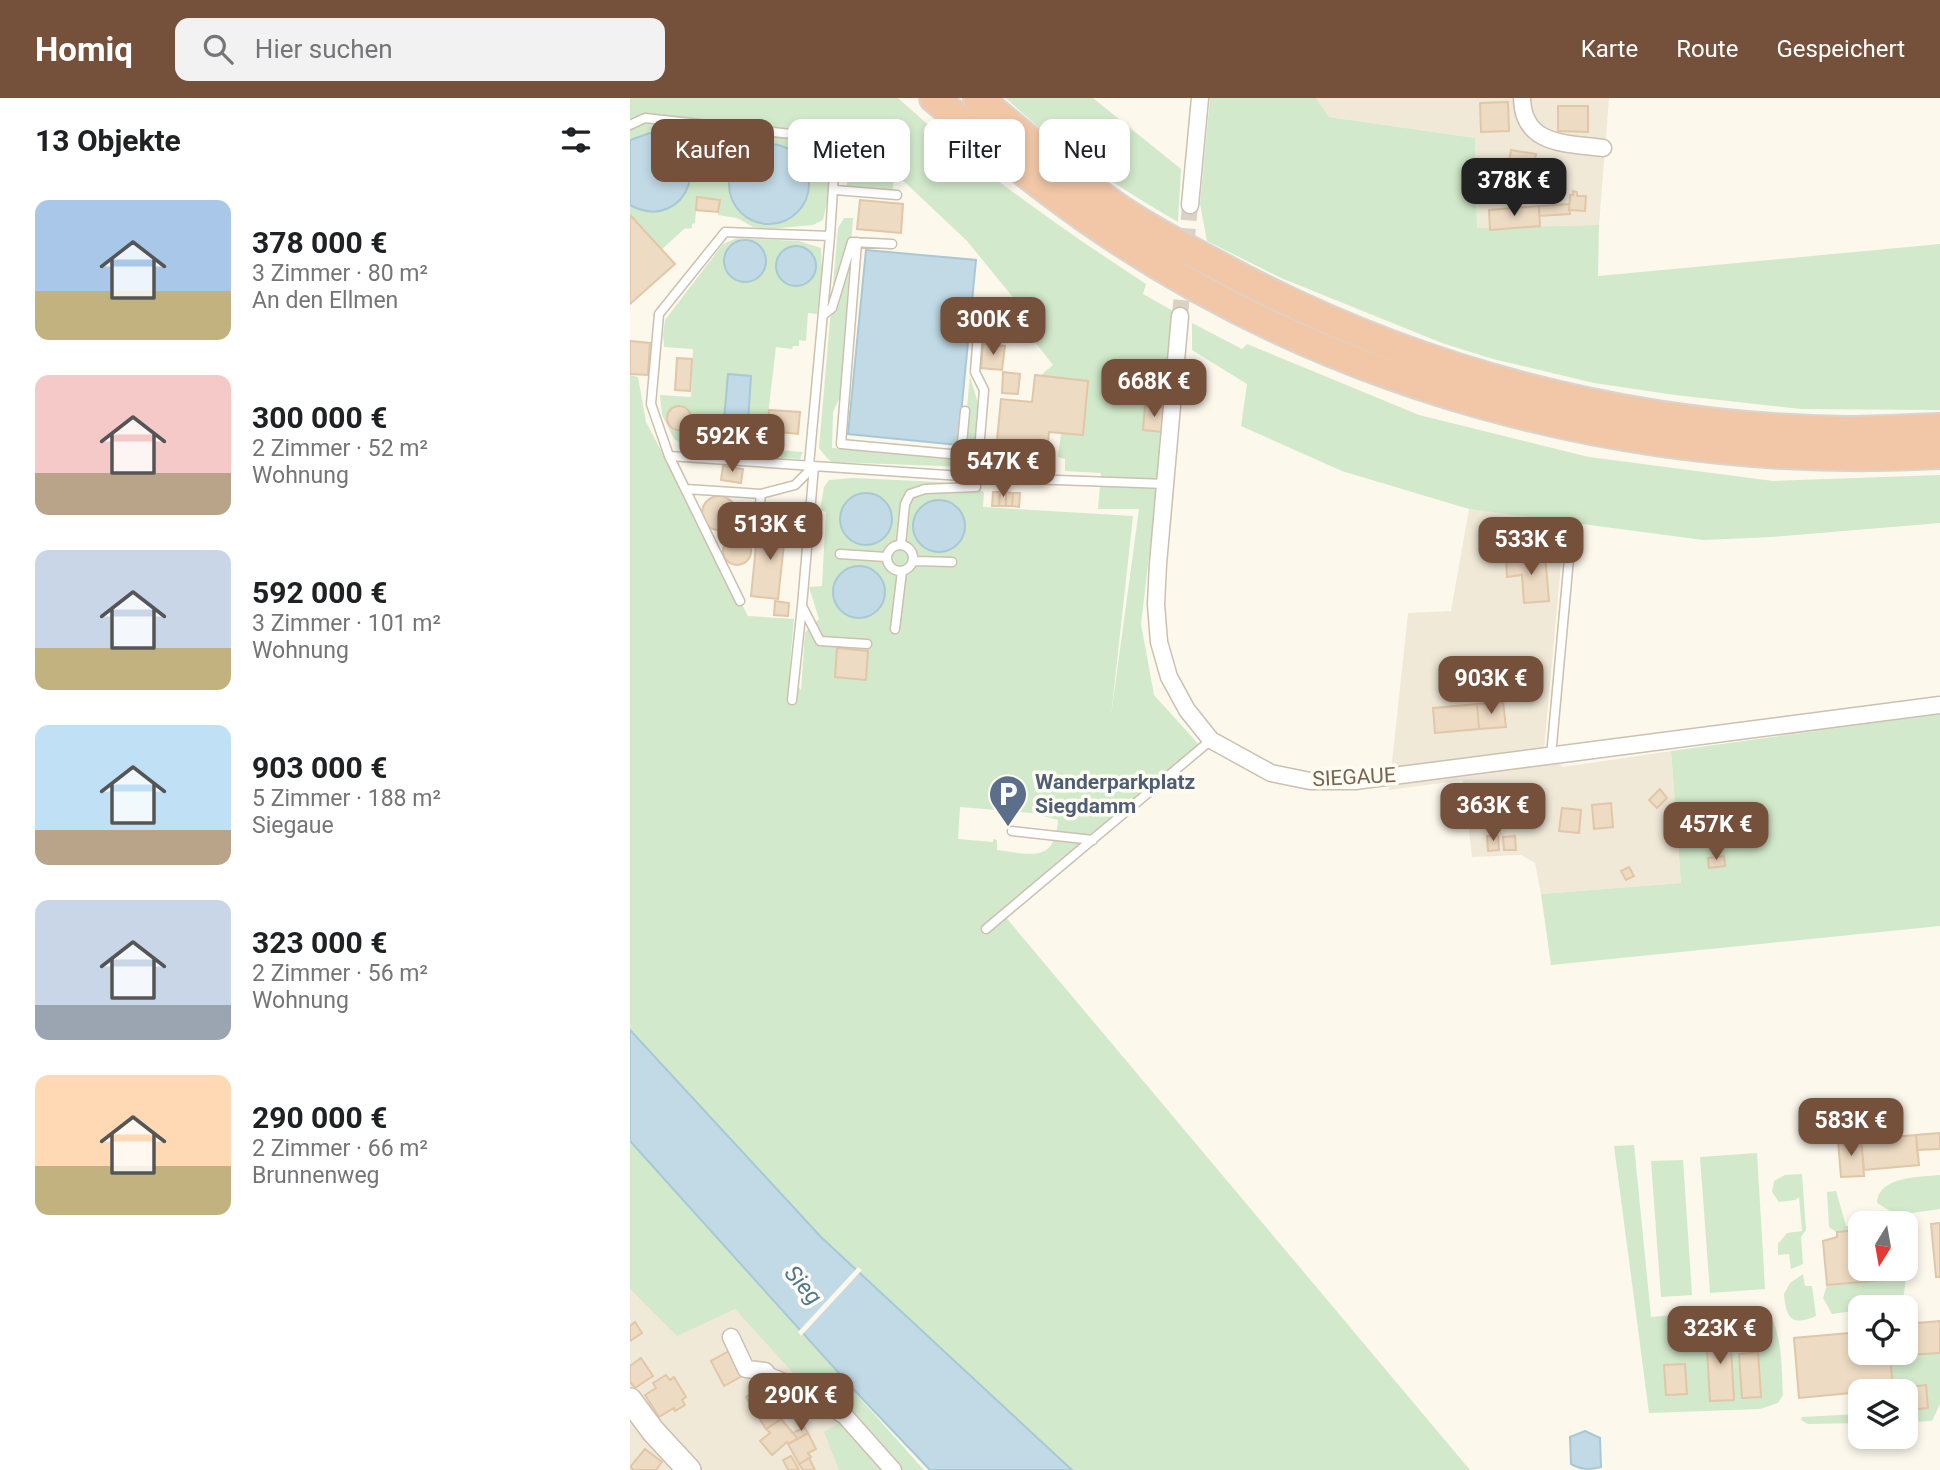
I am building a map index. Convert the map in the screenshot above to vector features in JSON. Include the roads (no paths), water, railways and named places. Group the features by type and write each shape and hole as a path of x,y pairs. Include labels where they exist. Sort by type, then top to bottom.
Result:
{"highway":[{"path":"934,98 1034,179 1109,234 1174,273 1242,311 1336,353 1435,391 1581,429 1705,448 1785,455 1876,458 1940,454"},
{"path":"978,98 1028,140 1121,210 1255,286 1416,356 1541,393 1642,413 1748,425 1844,430 1940,428"}],"main road":[{"path":"630,1400 653,1431 689,1470"}],"street":[{"path":"1190,205 1200,98"},
{"path":"1522,98 1522,113 1533,132 1552,141 1602,148"},
{"name":"SIEGAUE","path":"1180,316 1156,604 1159,642 1169,677 1187,710 1211,740 1271,773 1310,781 1355,781 1940,705"},
{"path":"731,1337 746,1369 765,1371 769,1376 810,1393 845,1416 894,1470"}],"lane":[{"path":"630,125 645,118 818,137 835,157 835,190 792,700"},
{"path":"835,190 897,195"},
{"path":"740,601 669,456 651,404 659,314 725,232 830,236"},
{"path":"823,315 832,308 852,242 892,244"},
{"path":"857,242 841,444 961,455 965,411"},
{"path":"901,544 905,504 911,494 925,489 976,487 984,390 975,372 978,334"},
{"path":"669,456 976,477 1166,484"},
{"path":"685,489 761,494 795,485 811,465"},
{"path":"757,536 761,494"},
{"path":"1551,756 1572,525"},
{"path":"901,544 909,547 914,561 902,572 888,565 886,557 891,547 901,544"},
{"path":"840,554 886,557"},
{"path":"914,561 952,562"},
{"path":"895,629 902,572"},
{"path":"802,606 820,640 867,644"},
{"path":"986,929 1211,740"},
{"path":"1012,831 1093,840"}],"water":[{"path":"651,133 651,182 689,182 681,199 668,209 650,211 630,205 630,140"},
{"path":"774,145 788,149 788,182 809,182 806,199 797,212 784,221 769,224 754,221 741,212 732,199 729,184 774,182"},
{"path":"745,240 760,246 766,261 760,276 745,282 730,276 724,261 730,246"},
{"path":"796,246 804,247 810,252 815,258 815,274 810,280 804,285 796,286 788,285 782,280 777,274 776,266 777,258 782,252 788,247"},
{"path":"866,250 976,260 958,445 848,434"},
{"path":"728,374 751,376 748,422 724,420"},
{"path":"866,493 885,500 892,519 885,538 866,545 847,538 840,519 847,500"},
{"path":"939,500 958,507 965,526 958,545 939,552 920,545 913,526 920,507"},
{"path":"859,566 878,573 885,592 878,611 859,618 840,611 833,592 840,573"},
{"name":"Sieg","path":"630,1030 821,1237 1072,1470 930,1470 855,1391 630,1141"},
{"path":"1585,1431 1600,1438 1601,1467 1586,1469 1571,1464 1570,1437"}],"tunnel":[{"path":"1180,316 1190,205"}],"place":[{"name":"Wanderparkplatz Siegdamm","path":"1008,828"}]}
